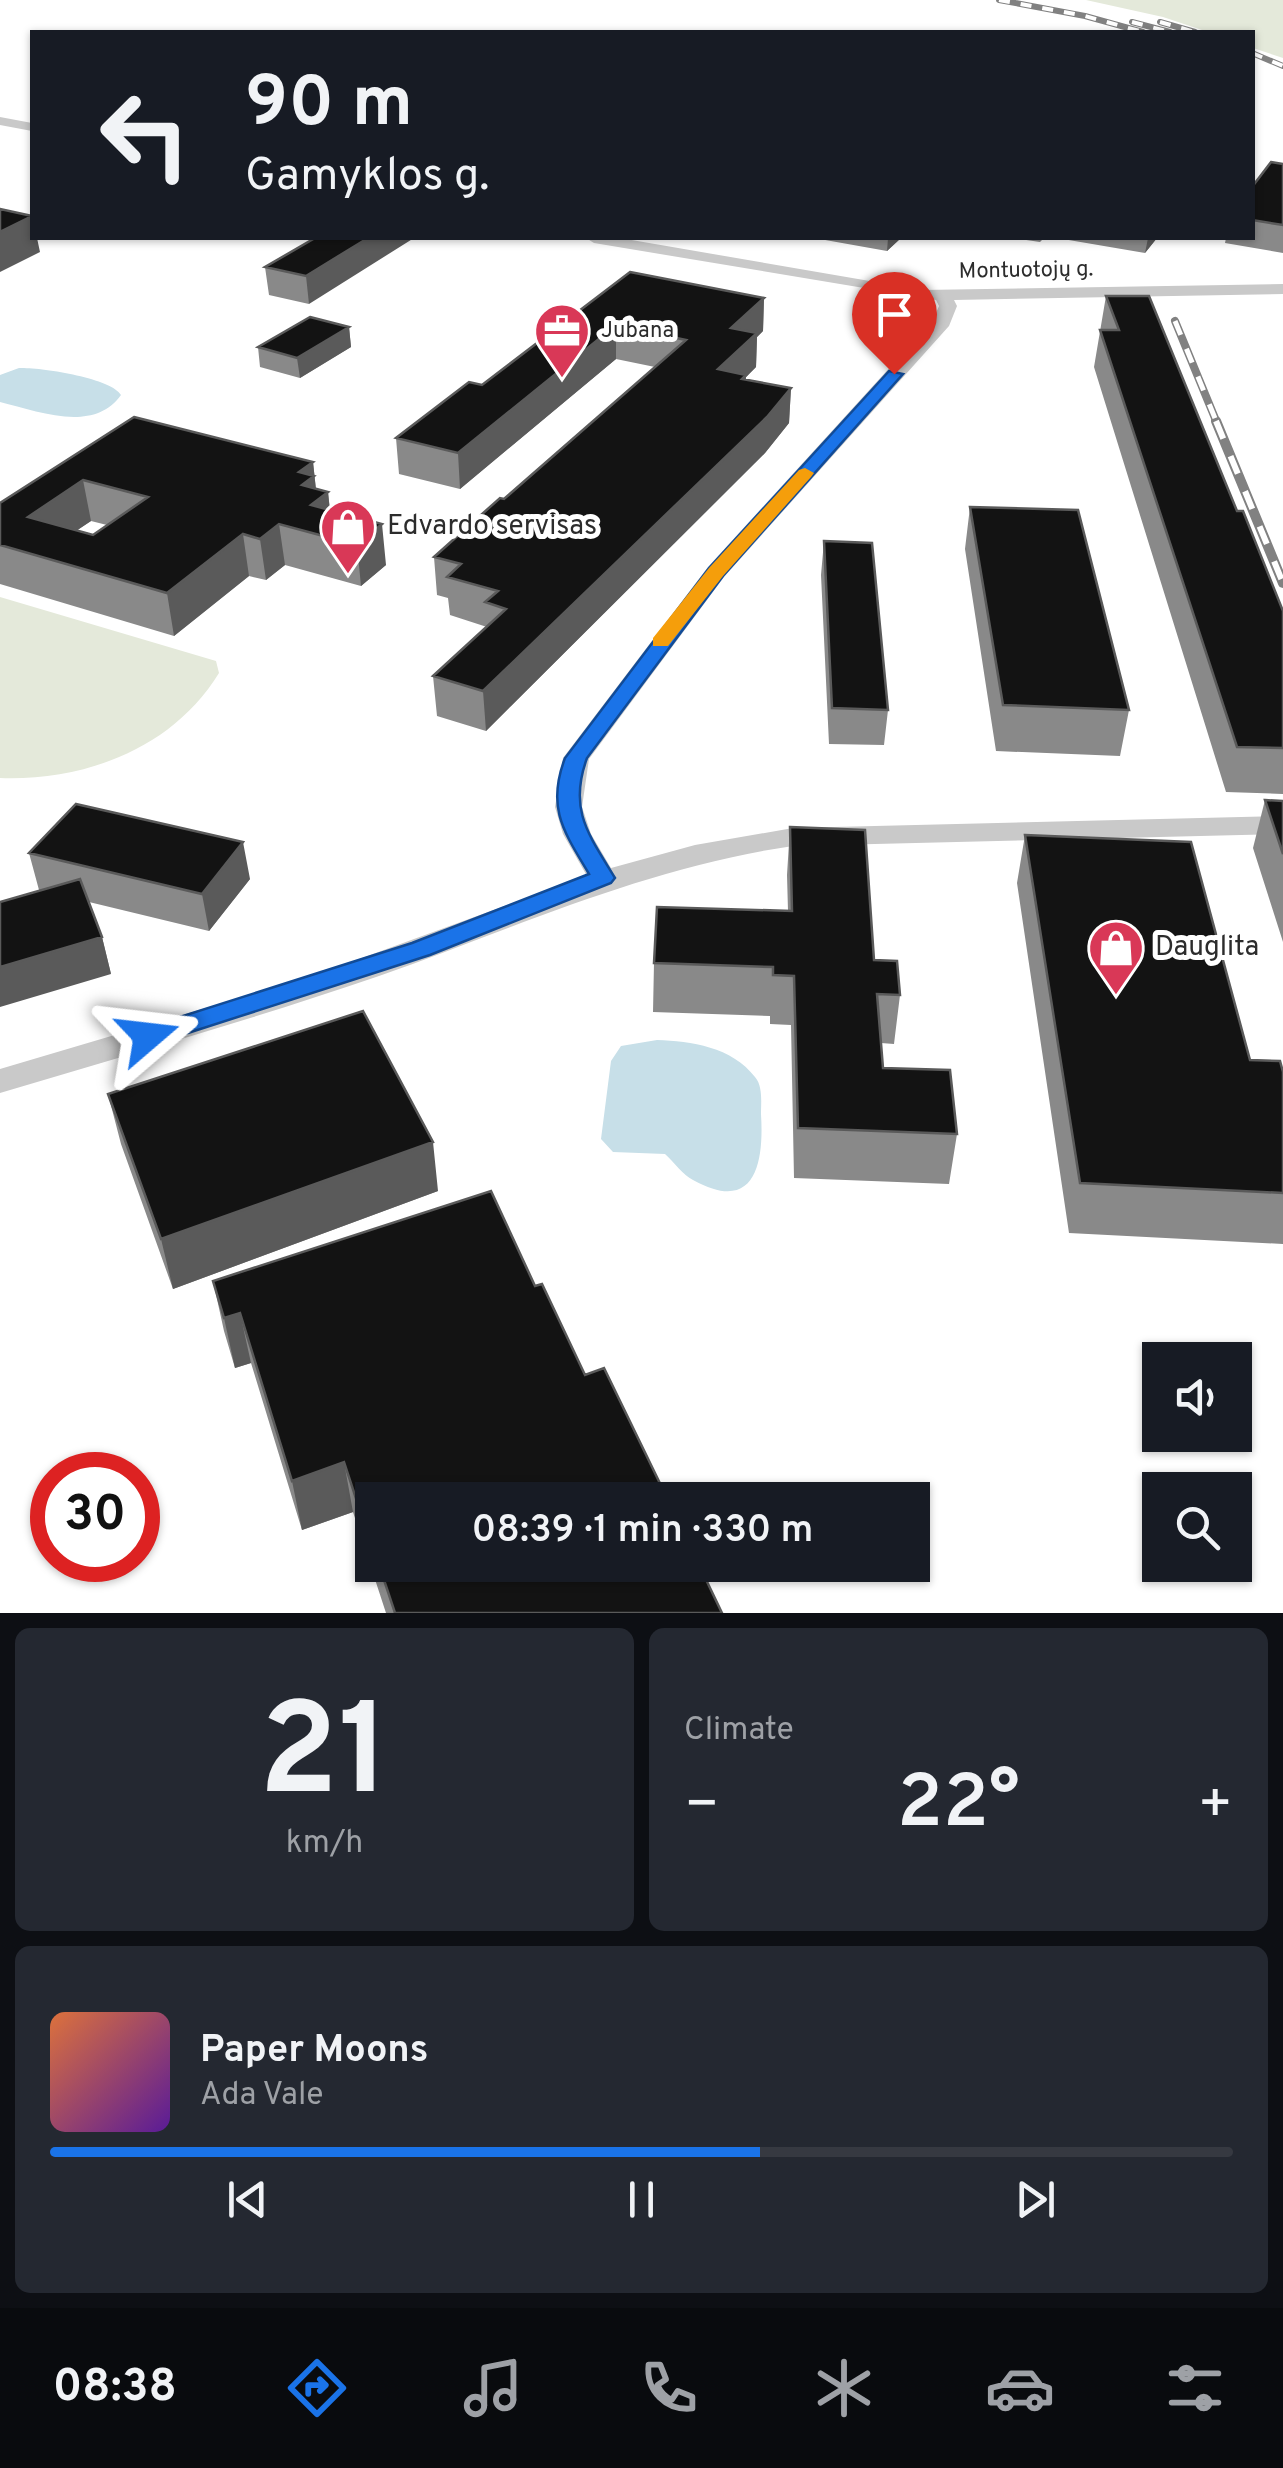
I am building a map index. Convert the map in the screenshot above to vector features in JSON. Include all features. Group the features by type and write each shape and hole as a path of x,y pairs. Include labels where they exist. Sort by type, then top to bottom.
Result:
{"street":[{"path":"0,121 30,128"},
{"name":"Montuotojų g.","path":"605,240 895,293 943,296 1283,289"},
{"path":"603,878 570,821 568,780 576,758 716,572 942,322 948,306 943,296"},
{"path":"0,1082 319,984 603,878 732,844 794,837 1283,825"}],"shaded area":[{"path":"1086,0 1283,0 1283,58 1255,49 1255,30 1202,30"},
{"path":"0,597 216,661 219,673 177,721 125,755 64,773 0,778"}],"water":[{"path":"19,368 90,379 121,395 96,414 80,417 0,402 0,375"},
{"path":"657,1040 697,1044 723,1052 746,1067 758,1081 760,1149 752,1178 743,1187 731,1191 714,1189 689,1178 665,1154 613,1152 601,1139 611,1061 621,1046"}],"building":[{"path":"1271,162 1283,164 1283,225 1255,220 1255,183"},
{"path":"0,209 30,216 30,217 0,232"},
{"path":"312,240 365,240 306,276 265,267"},
{"path":"630,272 764,298 731,328 757,333 718,369 746,375 742,379 791,388 767,417 483,691 433,676 506,609 485,602 498,591 447,577 461,564 434,557 686,340 616,325 458,453 396,438 469,382 482,385"},
{"path":"1106,296 1149,296 1237,511 1243,511 1283,611 1283,748 1237,747 1100,330 1119,330"},
{"path":"310,317 349,327 297,358 258,347"},
{"path":"134,417 313,462 299,472 314,476 302,485 328,492 311,505 382,524 357,545 279,524 260,539 243,534 167,593 0,545 0,503","holes":["83,480 148,497 93,535 28,517"]},
{"path":"970,507 1078,510 1129,710 1003,705"},
{"path":"824,541 872,543 888,710 832,708"},
{"path":"1265,800 1283,801 1283,854"},
{"path":"76,804 243,842 202,894 29,853"},
{"path":"790,827 865,830 874,960 897,961 900,995 877,994 883,1068 950,1070 957,1134 798,1128 794,976 773,975 773,967 654,963 657,907 792,911"},
{"path":"1025,835 1191,842 1250,1060 1280,1061 1283,1072 1283,1193 1080,1183"},
{"path":"80,879 102,937 0,967 0,902"},
{"path":"363,1011 433,1142 161,1239 108,1094"},
{"path":"491,1191 535,1286 542,1284 585,1375 604,1368 659,1482 355,1482 355,1495 344,1462 292,1481 240,1313 224,1318 213,1281"},
{"path":"385,1582 707,1582 722,1613 395,1613"}],"railway":[{"path":"999,0 1136,30"},
{"path":"1132,22 1162,30"},
{"path":"1160,22 1188,30"},
{"path":"1255,54 1283,66"},
{"path":"1175,321 1217,423"},
{"path":"1216,421 1283,583"}],"slow traffic":[{"path":"661,642 716,572 805,473"}],"place":[{"name":"Jubana","path":"562,380"},
{"name":"Edvardo servisas","path":"348,576"},
{"name":"Dauglita","path":"1116,997"}],"route":[{"path":"148,1036 421,949 603,878 570,821 566,800 576,758 716,572 894,374"}]}
